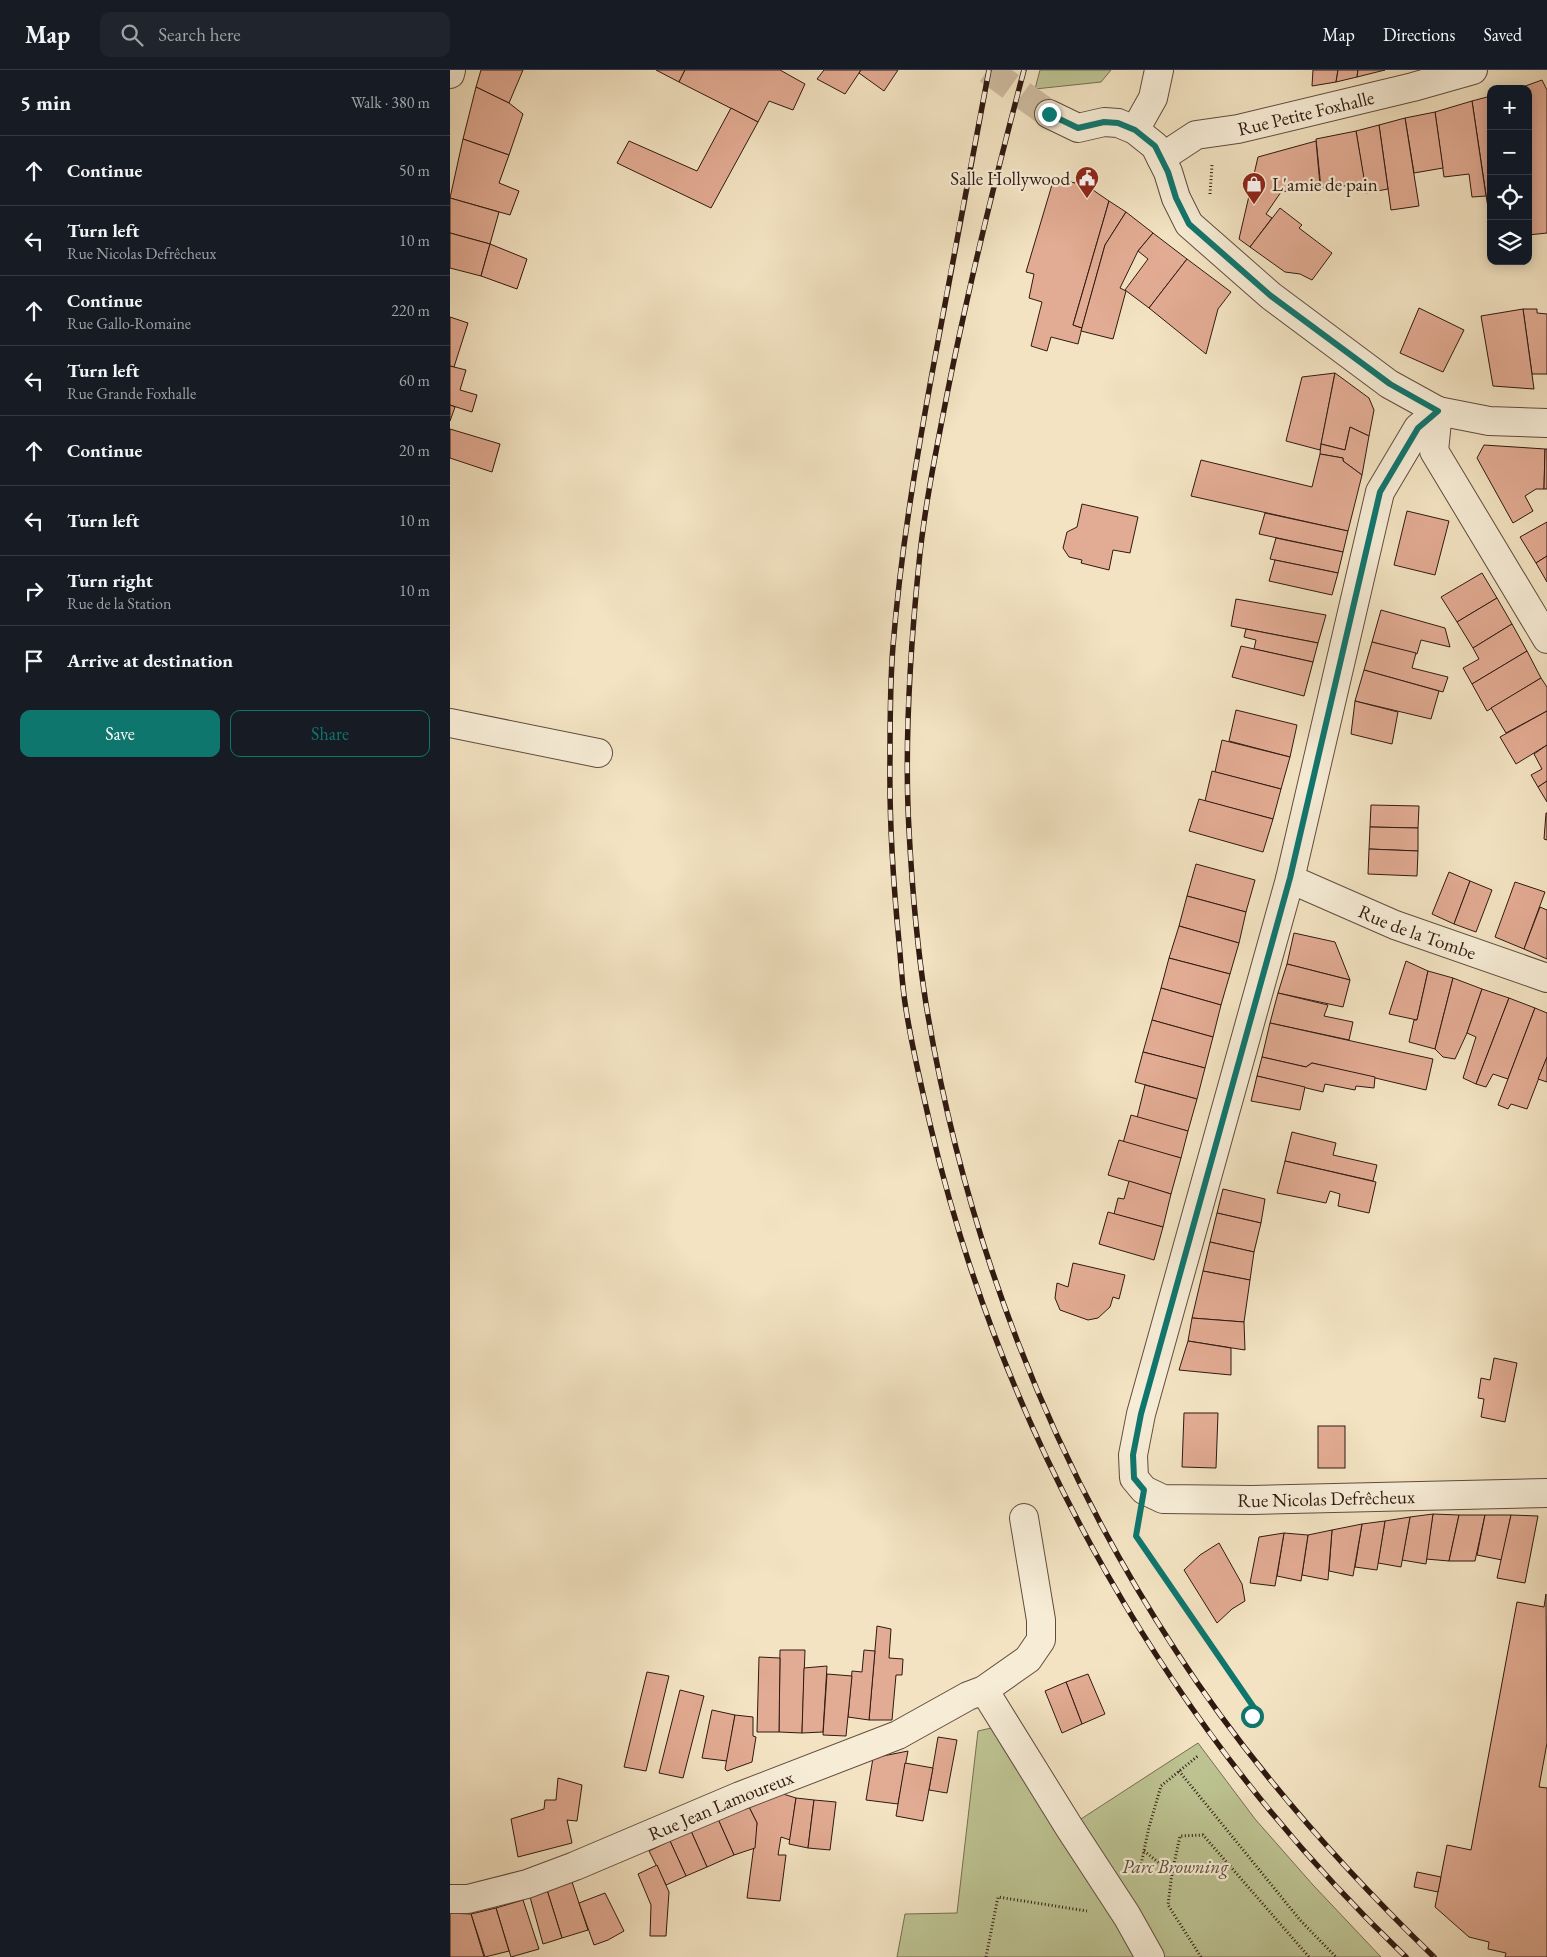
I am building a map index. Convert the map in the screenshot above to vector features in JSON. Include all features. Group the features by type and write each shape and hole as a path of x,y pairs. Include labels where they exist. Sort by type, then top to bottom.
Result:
{"street":[{"path":"450,74 451,70"},
{"path":"1135,130 1153,98 1159,70"},
{"name":"Rue Petite Foxhalle","path":"1161,158 1196,135 1247,127 1413,87 1473,70"},
{"path":"1049,114 1078,128 1104,122 1118,123 1135,130 1155,146 1168,172 1176,198 1189,224 1271,296 1390,384 1438,411 1489,421 1547,423"},
{"path":"1438,411 1434,451 1547,639"},
{"path":"1144,1490 1134,1478 1133,1455 1141,1414 1290,878 1380,492 1418,428 1438,411"},
{"path":"450,723 598,753"},
{"name":"Rue de la Tombe","path":"1290,878 1395,925 1547,978"},
{"name":"Rue Nicolas Defrêcheux","path":"1144,1490 1163,1499 1252,1500 1547,1493"},
{"name":"Rue Jean Lamoureux","path":"450,1899 468,1899 527,1884 575,1866 740,1796 898,1735 968,1696 984,1690 1028,1659 1041,1640 1041,1620 1024,1518"},
{"path":"984,1690 1150,1957"}],"path":[{"path":"1144,1490 1136,1536 1257,1712 1252,1716"},
{"path":"986,1957 998,1897 1126,1916 1137,1883 1162,1786 1199,1756"},
{"path":"1180,1771 1300,1920 1336,1957"},
{"path":"1201,1957 1168,1905 1172,1873 1180,1836 1203,1835 1309,1957"},
{"path":"1144,1851 1172,1873"}],"green space":[{"path":"1040,70 1111,70 1101,82 1035,89"},
{"name":"Parc Browning","path":"1000,1726 1064,1830 1198,1743 1255,1819 1313,1885 1381,1957 897,1957 905,1914 957,1913 978,1731"}],"building":[{"path":"481,70 523,70 509,103 476,87"},
{"path":"656,70 685,70 679,82"},
{"path":"685,70 780,70 805,84 793,110 769,101 758,122 679,82"},
{"path":"824,70 861,70 845,94 817,79"},
{"path":"861,70 898,70 884,91 859,73"},
{"path":"1313,70 1338,70 1336,82 1312,86"},
{"path":"1338,70 1358,70 1357,77 1336,82"},
{"path":"1358,70 1385,70 1357,77"},
{"path":"1542,80 1547,90 1547,233 1532,235 1532,85 1528,85"},
{"path":"476,87 509,103 523,114 509,155 463,139"},
{"path":"1487,97 1487,201 1472,101"},
{"path":"1472,101 1486,196 1472,197 1469,174 1444,177 1435,112"},
{"path":"731,108 758,122 711,208 617,163 629,141 697,171"},
{"path":"1435,112 1443,168 1414,173 1405,118"},
{"path":"1405,118 1419,206 1391,210 1379,125"},
{"path":"1379,125 1388,189 1366,193 1356,131"},
{"path":"1356,131 1365,184 1321,188 1316,139"},
{"path":"463,139 509,155 499,183 519,191 510,215 450,198"},
{"path":"1316,141 1320,185 1281,192 1266,214 1272,218 1250,247 1239,239 1258,157"},
{"path":"1054,178 1075,183 1077,179 1109,201 1073,325 1082,328 1078,344 1051,337 1047,351 1031,346 1042,302 1029,298 1034,274 1026,272"},
{"path":"450,198 499,212 490,244 450,233"},
{"path":"1109,201 1126,212 1105,245 1082,328 1073,325"},
{"path":"1280,208 1302,225 1299,228 1332,253 1312,280 1300,274 1285,272 1250,247"},
{"path":"1126,212 1153,233 1138,251 1120,288 1126,291 1113,339 1081,331 1105,245"},
{"path":"450,233 490,244 481,276 450,268"},
{"path":"1153,233 1187,259 1149,308 1125,290 1148,259 1138,251"},
{"path":"490,244 527,259 517,289 481,276"},
{"path":"1187,259 1231,292 1218,309 1206,354 1149,308"},
{"path":"1419,308 1464,330 1443,372 1400,353"},
{"path":"1523,309 1537,309 1537,313 1547,314 1547,374 1532,374"},
{"path":"1523,309 1534,389 1493,386 1481,316"},
{"path":"450,317 468,323 454,367 450,366"},
{"path":"450,366 466,370 460,390 477,395 472,412 450,405"},
{"path":"1335,373 1320,450 1286,441 1302,377"},
{"path":"1335,373 1369,398 1374,410 1369,436 1350,427 1345,450 1321,444"},
{"path":"450,405 455,407 450,421"},
{"path":"1350,427 1369,436 1362,475 1343,461 1343,458 1320,454 1321,444 1345,450"},
{"path":"450,429 500,444 492,472 450,458"},
{"path":"1484,445 1545,449 1544,489 1536,489 1525,496 1533,511 1513,523 1477,458"},
{"path":"1545,449 1547,449 1547,489 1544,489"},
{"path":"1320,454 1343,458 1343,461 1362,475 1348,531 1191,496 1201,460 1312,487"},
{"path":"1082,504 1138,517 1130,553 1113,550 1109,570 1081,563 1082,560 1069,557 1063,548 1067,532 1077,527"},
{"path":"1407,511 1449,521 1435,575 1394,565"},
{"path":"1265,513 1348,531 1343,552 1259,534"},
{"path":"1547,522 1547,556 1536,563 1520,537"},
{"path":"1276,538 1343,552 1338,573 1270,559"},
{"path":"1547,556 1547,582 1536,563"},
{"path":"1275,560 1338,573 1332,595 1269,581"},
{"path":"1482,573 1497,598 1457,622 1441,597"},
{"path":"1497,598 1512,624 1473,648 1457,622"},
{"path":"1236,599 1326,615 1318,643 1231,626"},
{"path":"1381,610 1445,628 1450,647 1421,640 1417,654 1372,642"},
{"path":"1512,624 1527,651 1472,684 1463,668 1479,659 1473,648"},
{"path":"1246,629 1318,643 1313,662 1254,649 1256,640 1244,637"},
{"path":"1372,642 1416,653 1412,668 1448,677 1443,692 1364,670"},
{"path":"1241,646 1313,662 1304,696 1232,677"},
{"path":"1527,651 1541,678 1487,711 1472,684"},
{"path":"1364,670 1439,691 1431,719 1355,701"},
{"path":"1541,678 1547,687 1547,711 1506,733 1491,708"},
{"path":"1355,701 1398,712 1392,744 1351,734"},
{"path":"1236,710 1297,725 1290,757 1229,741"},
{"path":"1547,711 1547,745 1516,764 1500,737"},
{"path":"1222,740 1290,757 1281,789 1215,772"},
{"path":"1547,745 1547,781 1538,787 1531,775 1542,769 1534,754"},
{"path":"1212,771 1281,789 1273,819 1205,801"},
{"path":"1547,781 1547,802 1538,787"},
{"path":"1199,799 1273,819 1263,852 1189,831"},
{"path":"1371,805 1419,806 1418,828 1370,827"},
{"path":"1547,813 1547,840 1544,839"},
{"path":"1370,827 1418,828 1418,851 1369,849"},
{"path":"1369,849 1418,851 1417,876 1368,874"},
{"path":"1196,864 1255,880 1246,912 1187,896"},
{"path":"1449,872 1470,881 1454,924 1432,914"},
{"path":"1470,881 1492,890 1476,932 1454,924"},
{"path":"1515,882 1545,892 1524,949 1495,937"},
{"path":"1187,896 1246,912 1239,943 1179,926"},
{"path":"1540,907 1547,910 1547,959 1524,949"},
{"path":"1179,926 1239,943 1230,974 1169,958"},
{"path":"1294,933 1335,942 1350,980 1287,964"},
{"path":"1169,958 1230,974 1221,1005 1161,988"},
{"path":"1406,961 1428,971 1417,1020 1389,1014"},
{"path":"1287,964 1350,980 1343,1007 1278,993"},
{"path":"1428,971 1453,978 1435,1049 1409,1042 1414,1020 1417,1020"},
{"path":"1453,978 1482,989 1467,1033 1455,1059 1443,1057 1435,1049"},
{"path":"1161,988 1221,1005 1213,1037 1152,1020"},
{"path":"1482,989 1509,998 1476,1084 1463,1078 1476,1037 1467,1033"},
{"path":"1278,993 1328,1005 1324,1016 1353,1022 1349,1040 1270,1023"},
{"path":"1509,998 1535,1008 1508,1079 1493,1074 1486,1087 1476,1084"},
{"path":"1535,1008 1547,1013 1547,1057 1527,1109 1511,1104 1508,1109 1498,1105"},
{"path":"1152,1020 1213,1037 1205,1068 1143,1052"},
{"path":"1270,1023 1433,1059 1426,1090 1312,1063 1306,1067 1262,1057"},
{"path":"1143,1052 1205,1068 1197,1099 1135,1082"},
{"path":"1262,1057 1306,1067 1312,1063 1375,1077 1374,1088 1356,1086 1355,1090 1325,1084 1323,1092 1257,1076"},
{"path":"1547,1057 1547,1082 1538,1079"},
{"path":"1257,1076 1305,1087 1300,1110 1251,1101"},
{"path":"1145,1085 1197,1099 1188,1131 1137,1118"},
{"path":"1131,1115 1188,1131 1181,1158 1123,1143"},
{"path":"1292,1132 1336,1143 1333,1155 1377,1165 1373,1181 1285,1161"},
{"path":"1119,1140 1181,1158 1171,1194 1108,1175"},
{"path":"1285,1161 1376,1182 1369,1213 1338,1206 1340,1194 1330,1191 1326,1203 1277,1193"},
{"path":"1129,1181 1171,1194 1163,1227 1114,1214 1118,1198 1124,1199"},
{"path":"1223,1189 1265,1199 1261,1223 1217,1213"},
{"path":"1108,1212 1163,1227 1154,1260 1099,1244"},
{"path":"1217,1213 1261,1223 1254,1252 1210,1242"},
{"path":"1210,1242 1254,1252 1250,1280 1203,1271"},
{"path":"1073,1263 1125,1275 1119,1299 1113,1297 1110,1307 1098,1318 1088,1320 1060,1310 1055,1298 1057,1283 1068,1287"},
{"path":"1203,1271 1250,1280 1244,1322 1192,1318"},
{"path":"1192,1318 1244,1322 1245,1350 1188,1341"},
{"path":"1188,1341 1231,1348 1231,1375 1179,1370"},
{"path":"1494,1358 1517,1363 1505,1422 1481,1417 1484,1399 1478,1398 1481,1378 1490,1380"},
{"path":"1184,1413 1218,1413 1216,1468 1182,1467"},
{"path":"1318,1426 1345,1426 1345,1468 1318,1468"},
{"path":"1433,1514 1459,1515 1449,1561 1426,1559"},
{"path":"1433,1514 1426,1564 1402,1560 1410,1517"},
{"path":"1459,1515 1485,1515 1475,1561 1449,1561"},
{"path":"1485,1515 1511,1515 1502,1560 1477,1555"},
{"path":"1511,1515 1538,1516 1525,1583 1497,1578"},
{"path":"1410,1517 1401,1567 1378,1563 1385,1521"},
{"path":"1385,1521 1377,1570 1355,1567 1362,1524"},
{"path":"1362,1524 1353,1576 1329,1571 1332,1530"},
{"path":"1332,1530 1328,1580 1302,1575 1308,1535"},
{"path":"1284,1533 1308,1535 1301,1581 1277,1576"},
{"path":"1284,1533 1275,1586 1250,1583 1259,1537"},
{"path":"1219,1543 1242,1584 1245,1601 1232,1609 1217,1623 1184,1570 1200,1555"},
{"path":"1546,1594 1547,1743 1539,1787 1547,1788 1547,1957 1505,1957 1506,1953 1488,1949 1489,1942 1469,1937 1435,1907 1447,1845 1471,1850 1517,1602 1544,1607"},
{"path":"877,1626 891,1629 889,1658 903,1659 902,1675 896,1675 892,1720 869,1720"},
{"path":"780,1650 805,1650 802,1733 779,1732"},
{"path":"864,1650 875,1651 869,1720 848,1717 852,1671 862,1672"},
{"path":"759,1657 780,1658 779,1732 757,1732"},
{"path":"827,1666 823,1732 802,1733 804,1668"},
{"path":"647,1672 669,1676 646,1771 624,1767"},
{"path":"827,1674 852,1676 846,1736 823,1735"},
{"path":"1088,1674 1105,1714 1082,1724 1066,1682"},
{"path":"1066,1682 1082,1724 1062,1733 1045,1691"},
{"path":"680,1690 704,1696 683,1778 659,1773"},
{"path":"712,1710 735,1715 727,1761 702,1758"},
{"path":"735,1715 753,1717 753,1736 756,1737 752,1762 727,1771 725,1769"},
{"path":"938,1737 957,1740 947,1793 929,1790"},
{"path":"908,1751 898,1804 866,1800 873,1758"},
{"path":"905,1763 933,1768 923,1821 896,1816"},
{"path":"558,1778 582,1785 577,1821 567,1820 572,1843 518,1857 511,1819 544,1809 545,1800 556,1800"},
{"path":"780,1793 796,1798 790,1840 781,1837 778,1855 786,1855 780,1901 747,1898 757,1823 749,1807"},
{"path":"796,1798 814,1800 808,1848 789,1844"},
{"path":"814,1800 836,1802 830,1850 808,1848"},
{"path":"749,1807 757,1823 755,1848 734,1855 718,1819"},
{"path":"718,1819 734,1855 707,1867 691,1831"},
{"path":"691,1831 707,1867 686,1876 670,1841"},
{"path":"670,1841 686,1876 666,1885 649,1851"},
{"path":"657,1865 669,1892 666,1936 650,1936 651,1905 638,1874"},
{"path":"1417,1872 1441,1877 1438,1892 1414,1887"},
{"path":"572,1882 588,1930 562,1938 547,1890"},
{"path":"547,1890 562,1938 543,1944 530,1897"},
{"path":"605,1893 624,1931 594,1945 579,1903"},
{"path":"523,1900 539,1949 511,1957 496,1908"},
{"path":"496,1908 509,1951 485,1957 471,1914"},
{"path":"450,1913 471,1914 484,1957 450,1957"}],"tunnel":[{"path":"988,70 1049,114"}],"railway":[{"path":"989,70 929,388 905,535 893,646 890,730 892,850 903,988 916,1064 930,1124 962,1241 1003,1356 1051,1467 1108,1575 1172,1678 1243,1777 1321,1870 1406,1957"},
{"path":"1024,70 981,240 944,410 924,525 913,629 907,763 910,851 915,917 923,982 942,1090 963,1175 988,1258 1017,1341 1051,1421 1088,1500 1130,1577 1204,1692 1264,1772 1330,1849 1434,1957"}],"place":[{"name":"Salle Hollywood","path":"1087,199"},
{"name":"L'amie de pain","path":"1254,205"}],"route":[{"path":"1049,114 1078,128 1104,122 1118,123 1135,130 1155,146 1168,172 1176,198 1189,224 1271,296 1390,384 1438,411 1418,428 1380,492 1294,853 1290,878 1141,1414 1133,1455 1134,1478 1144,1490 1136,1536 1257,1712 1252,1716"}]}
